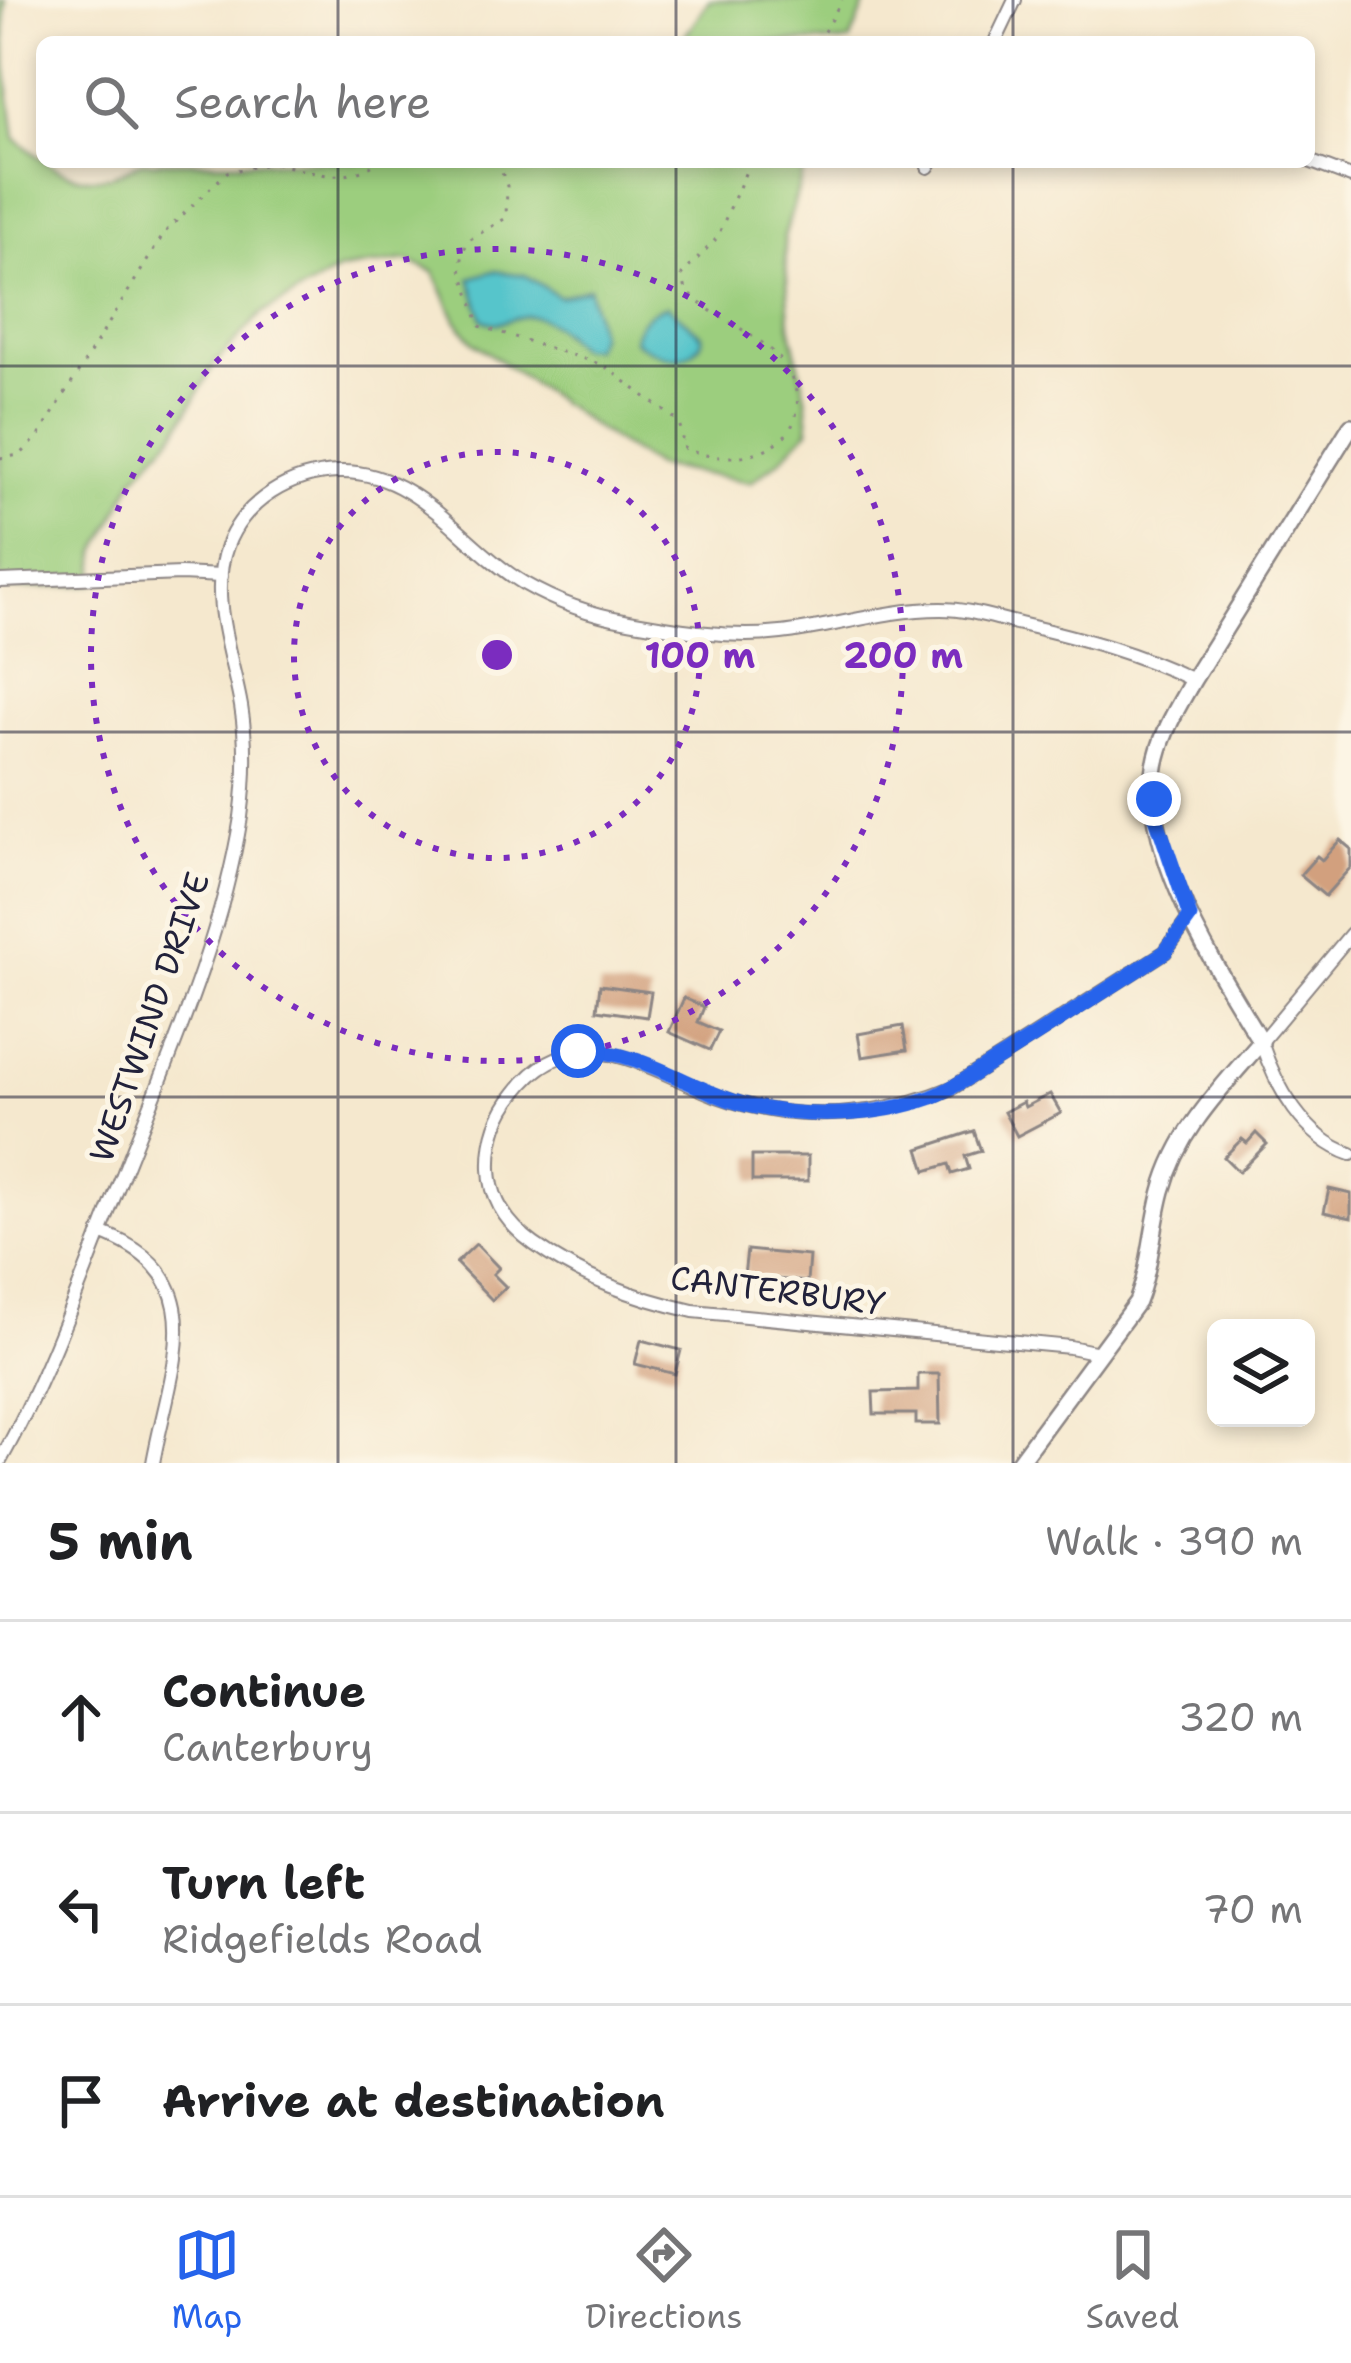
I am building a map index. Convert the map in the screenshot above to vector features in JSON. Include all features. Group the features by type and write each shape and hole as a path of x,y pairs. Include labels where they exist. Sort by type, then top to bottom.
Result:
{"street":[{"path":"997,36 1015,0"},
{"path":"1315,163 1351,177"},
{"path":"1351,426 1193,680 1170,722 1154,778 1156,818 1190,917 1261,1042 1269,1066 1312,1135 1351,1154"},
{"name":"WESTWIND DRIVE","path":"0,1461 100,1232 221,908 241,818 245,744 221,607 221,576 226,550 246,512 280,486 341,472 390,481 411,490 525,584 586,612 704,633 748,635 892,613 959,610 1104,643 1193,680"},
{"path":"0,580 221,576"},
{"name":"CANTERBURY","path":"1099,1353 693,1312 652,1302 576,1271 525,1238 507,1220 490,1178 492,1139 522,1082 578,1051 601,1050 635,1059 722,1098 782,1112 875,1110 929,1098 1165,952 1190,917"},
{"path":"1018,1463 1137,1303 1147,1278 1161,1193 1189,1127 1351,934"},
{"path":"100,1232 149,1257 173,1292 177,1342 153,1463"}],"path":[{"path":"821,36 842,0"},
{"path":"0,458 20,455 39,436 165,232 227,172 245,168"},
{"path":"297,168 329,176 357,174 366,168"},
{"path":"500,168 506,187 506,218 467,241 460,266 480,326 603,364 678,421 683,435 680,446 707,456 740,458 770,448 789,428 798,401 792,379 775,353 695,299 686,290 682,275 717,238 747,168"}],"green space":[{"path":"0,0 5,0 6,64 15,138 36,154 36,168 56,168 74,176 105,177 129,168 804,168 784,237 790,325 809,429 751,482 656,466 612,439 473,342 456,320 434,272 406,260 340,270 261,314 215,363 177,430 135,477 97,552 94,584 0,590"},
{"path":"709,0 867,0 852,36 685,36"}],"water":[{"path":"494,271 525,275 559,297 589,288 599,334 593,348 578,347 537,317 497,323 483,320 470,278"},
{"path":"667,306 702,335 688,355 662,355 634,341 645,318"}],"building":[{"path":"1340,840 1351,849 1351,867 1325,896 1300,875"},
{"path":"600,985 651,992 647,1017 597,1010"},
{"path":"684,998 704,1007 698,1022 719,1031 710,1050 669,1032"},
{"path":"903,1026 907,1050 862,1057 858,1034"},
{"path":"1050,1094 1061,1113 1017,1136 1004,1112"},
{"path":"974,1131 981,1151 965,1156 969,1169 952,1174 949,1164 926,1171 919,1149"},
{"path":"1256,1133 1267,1144 1239,1172 1224,1157"},
{"path":"752,1156 808,1156 808,1181 752,1181"},
{"path":"1329,1189 1351,1194 1351,1218 1324,1212"},
{"path":"476,1244 499,1268 493,1274 506,1287 492,1300 456,1263"},
{"path":"747,1250 809,1256 807,1282 744,1276"},
{"path":"641,1340 681,1350 675,1374 635,1364"},
{"path":"918,1374 939,1374 940,1424 916,1424 916,1414 874,1414 873,1392 918,1391"}],"route":[{"path":"578,1051 601,1050 635,1059 722,1098 782,1112 875,1110 952,1088 1165,952 1178,938 1190,917 1156,818 1154,799"}]}
